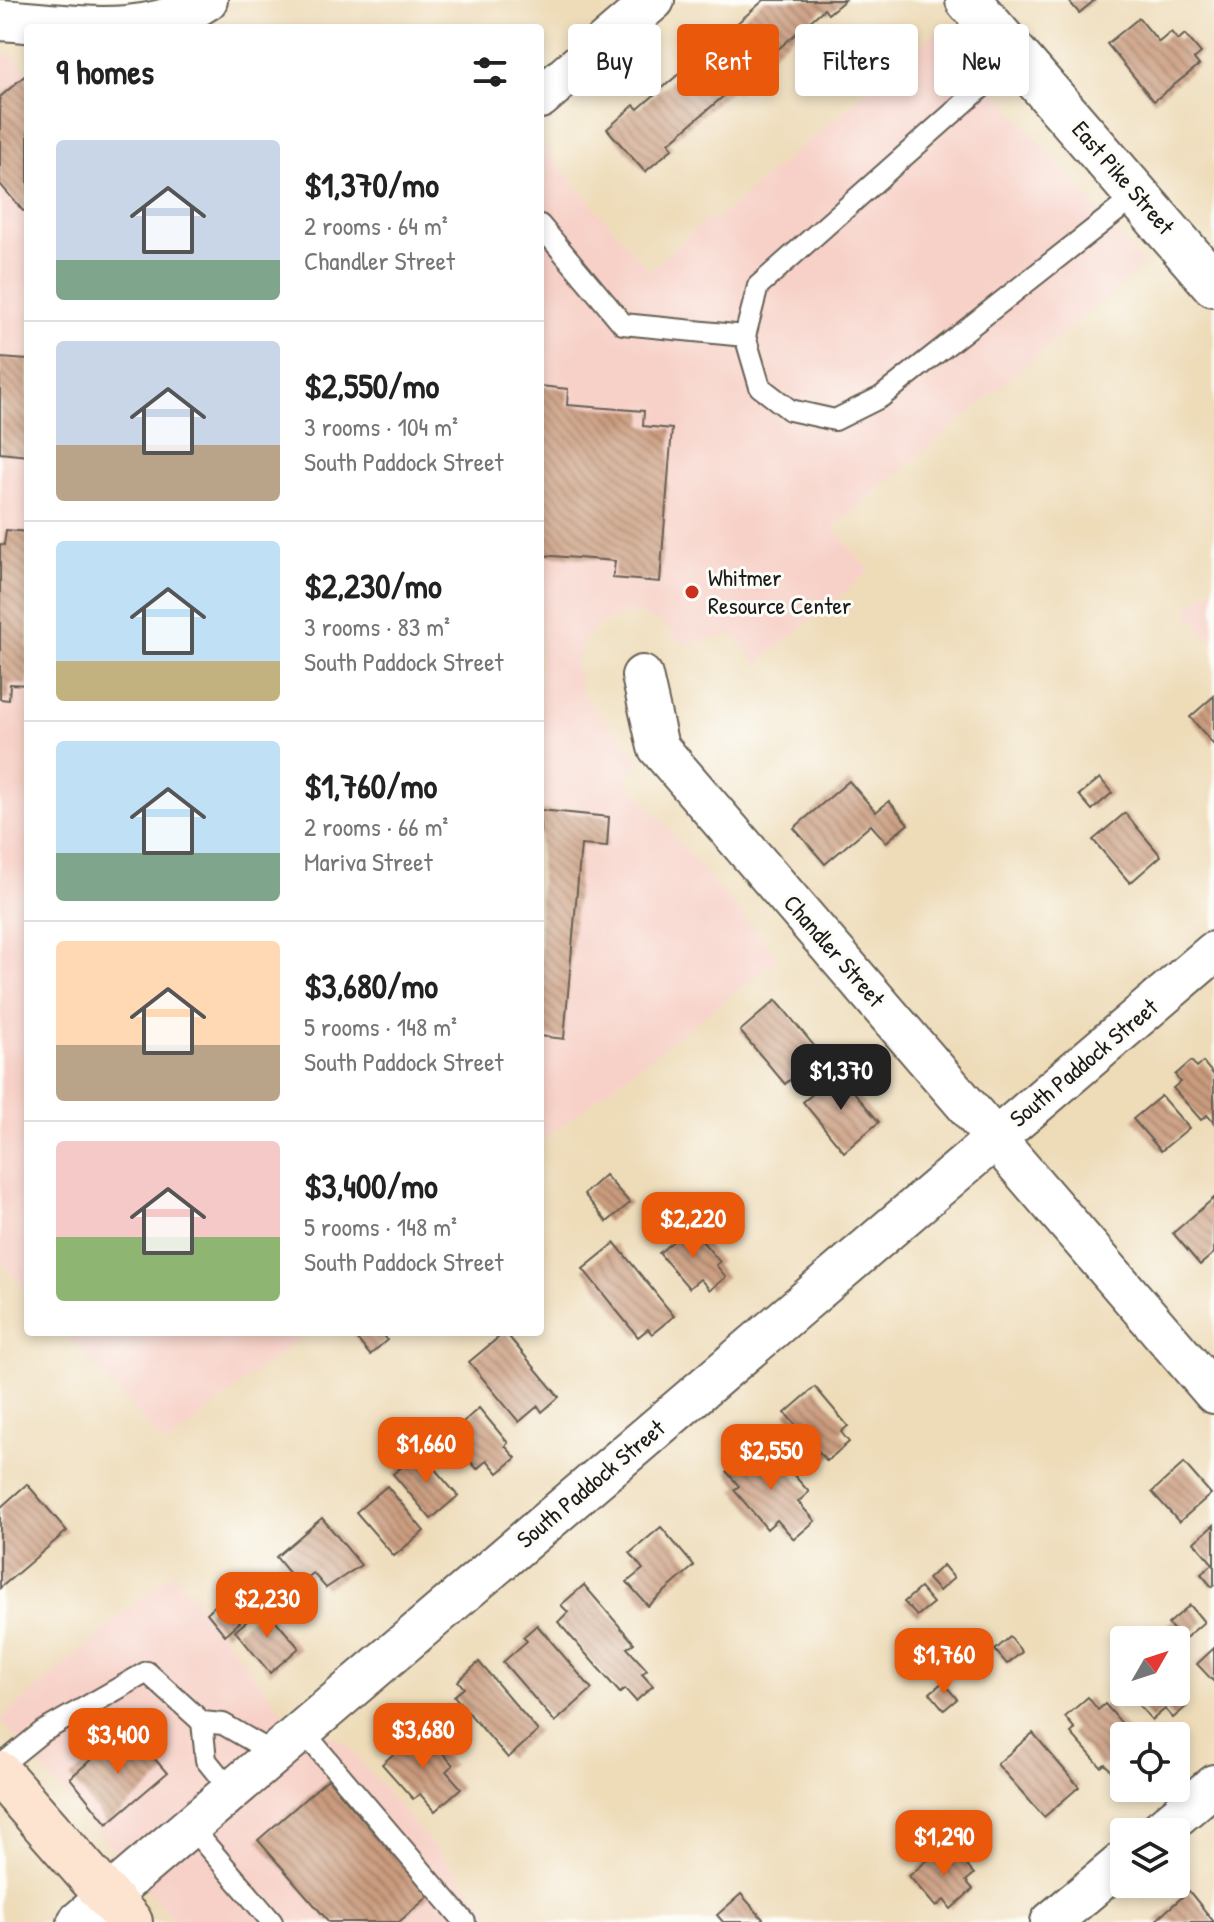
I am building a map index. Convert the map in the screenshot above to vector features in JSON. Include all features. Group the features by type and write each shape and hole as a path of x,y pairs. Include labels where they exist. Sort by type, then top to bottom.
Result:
{"main road":[{"path":"0,1774 105,1913"}],"street":[{"path":"143,24 173,18 207,0"},
{"path":"544,95 654,0"},
{"name":"East Pike Street","path":"968,0 989,24"},
{"path":"0,20 73,24"},
{"name":"East Pike Street","path":"1029,70 1214,284"},
{"name":"Chandler Street","path":"642,676 658,747 1214,1393"},
{"name":"South Paddock Street","path":"105,1913 190,1826 1214,952"},
{"path":"1175,1818 1214,1785"},
{"path":"1051,1922 1110,1873"}],"lane":[{"path":"972,96 758,286 745,336 760,387 790,410 835,420 881,397 1137,195"},
{"path":"544,230 623,324 745,336"},
{"path":"0,1766 42,1732 147,1672 202,1722 223,1724 288,1742 465,1922"},
{"path":"202,1722 206,1760 231,1791"},
{"path":"190,1826 272,1922"}],"shaded area":[{"name":"Whitmer Resource Center","path":"934,34 934,96 1001,96 1144,265 834,528 870,571 758,664 733,634 683,646 665,625 640,614 612,617 586,636 575,663 582,694 643,761 624,776 778,959 544,1139 544,147 649,271 710,216 714,221 861,96 918,96 918,47"},
{"path":"9,52 24,70 24,1288 0,1261 0,1006 4,1002 0,998 0,59"},
{"path":"1214,587 1214,644 1186,610"},
{"path":"68,1336 301,1336 166,1446"},
{"path":"173,1571 284,1713 345,1743 499,1922 176,1922 0,1720"}],"building":[{"path":"764,0 845,0 828,14 824,9 807,24 795,24 795,34 779,48 779,24 736,24"},
{"path":"1068,0 1095,0 1079,13"},
{"path":"1139,18 1159,42 1171,32 1178,40 1185,34 1201,53 1194,59 1199,65 1154,101 1107,44"},
{"path":"24,76 24,211 0,184 0,97"},
{"path":"677,76 677,96 724,96 669,143 673,148 645,172 607,129 634,105 638,109 653,96 661,96 661,89"},
{"path":"0,358 24,360 24,456 0,453"},
{"path":"544,386 568,389 567,405 644,411 643,426 672,429 660,582 613,578 615,561 544,555"},
{"path":"6,530 24,532 24,685 10,684 9,700 0,699 0,544 4,545"},
{"path":"1214,696 1214,745 1190,717"},
{"path":"1100,778 1112,793 1092,810 1079,795"},
{"path":"849,781 876,812 889,801 908,824 886,842 871,825 825,864 794,828"},
{"path":"544,810 609,817 607,847 581,845 564,1039 544,1036"},
{"path":"1125,813 1161,856 1130,883 1093,840"},
{"path":"776,1000 821,1054 785,1084 740,1031"},
{"path":"1191,1061 1197,1067 1203,1062 1214,1075 1214,1123 1207,1115 1201,1120 1173,1088 1180,1082 1175,1075"},
{"path":"838,1073 879,1122 844,1152 803,1102"},
{"path":"1161,1096 1189,1128 1161,1151 1133,1119"},
{"path":"605,1175 630,1203 607,1222 584,1194"},
{"path":"1214,1198 1214,1253 1200,1265 1173,1233"},
{"path":"690,1227 720,1262 716,1265 726,1277 710,1290 700,1279 689,1288 659,1253"},
{"path":"615,1243 674,1316 652,1334 648,1329 638,1337 583,1269"},
{"path":"354,1336 384,1336 387,1340 370,1355"},
{"path":"500,1336 508,1336 559,1397 542,1412 538,1406 519,1422 469,1362"},
{"path":"815,1387 848,1426 841,1432 849,1442 827,1461 785,1413"},
{"path":"479,1408 508,1443 505,1446 516,1458 498,1473 487,1460 477,1469 448,1435"},
{"path":"758,1444 778,1468 783,1463 809,1492 798,1502 815,1521 794,1539 777,1520 767,1529 734,1490 739,1486 727,1472"},
{"path":"420,1452 458,1496 431,1519 393,1474"},
{"path":"1184,1463 1211,1494 1179,1522 1152,1492"},
{"path":"27,1484 67,1531 0,1588 0,1508"},
{"path":"387,1486 424,1531 394,1556 356,1512"},
{"path":"322,1518 361,1565 326,1588 313,1573 299,1585 276,1557"},
{"path":"1214,1525 1214,1585 1212,1587 1201,1574 1213,1564 1194,1542"},
{"path":"661,1527 694,1566 648,1606 627,1582 643,1569 630,1553"},
{"path":"943,1565 954,1578 939,1591 928,1579"},
{"path":"584,1585 634,1643 627,1648 647,1670 642,1674 653,1686 636,1701 625,1689 620,1693 558,1622 568,1612 561,1605"},
{"path":"920,1588 933,1603 917,1616 904,1602"},
{"path":"222,1599 240,1622 225,1635 207,1613"},
{"path":"1190,1605 1204,1622 1190,1634 1190,1626 1168,1624"},
{"path":"264,1607 299,1648 270,1673 235,1631"},
{"path":"537,1625 592,1689 555,1722 503,1662 527,1641 523,1637"},
{"path":"1010,1637 1022,1652 1007,1664 995,1650"},
{"path":"1214,1648 1214,1682 1197,1664"},
{"path":"479,1662 538,1731 508,1758 454,1696 464,1688 458,1681"},
{"path":"943,1682 957,1699 944,1710 930,1693"},
{"path":"1088,1697 1098,1710 1105,1704 1121,1722 1110,1722 1110,1769 1105,1764 1101,1767 1071,1733 1075,1729 1065,1717"},
{"path":"1140,1706 1186,1707 1173,1718 1165,1709 1152,1720"},
{"path":"128,1728 167,1773 107,1824 70,1778"},
{"path":"422,1729 453,1765 446,1771 461,1788 435,1811 420,1794 413,1799 382,1764"},
{"path":"1033,1733 1079,1787 1044,1817 997,1764"},
{"path":"328,1779 429,1896 399,1922 329,1922 258,1840"},
{"path":"947,1843 974,1874 966,1881 973,1889 951,1909 944,1900 936,1907 909,1876"},
{"path":"1190,1892 1214,1922 1154,1922 1181,1898 1190,1898"},
{"path":"741,1894 763,1919 760,1922 723,1922 717,1915"}],"place":[{"name":"Whitmer Resource Center","path":"692,592"}]}
